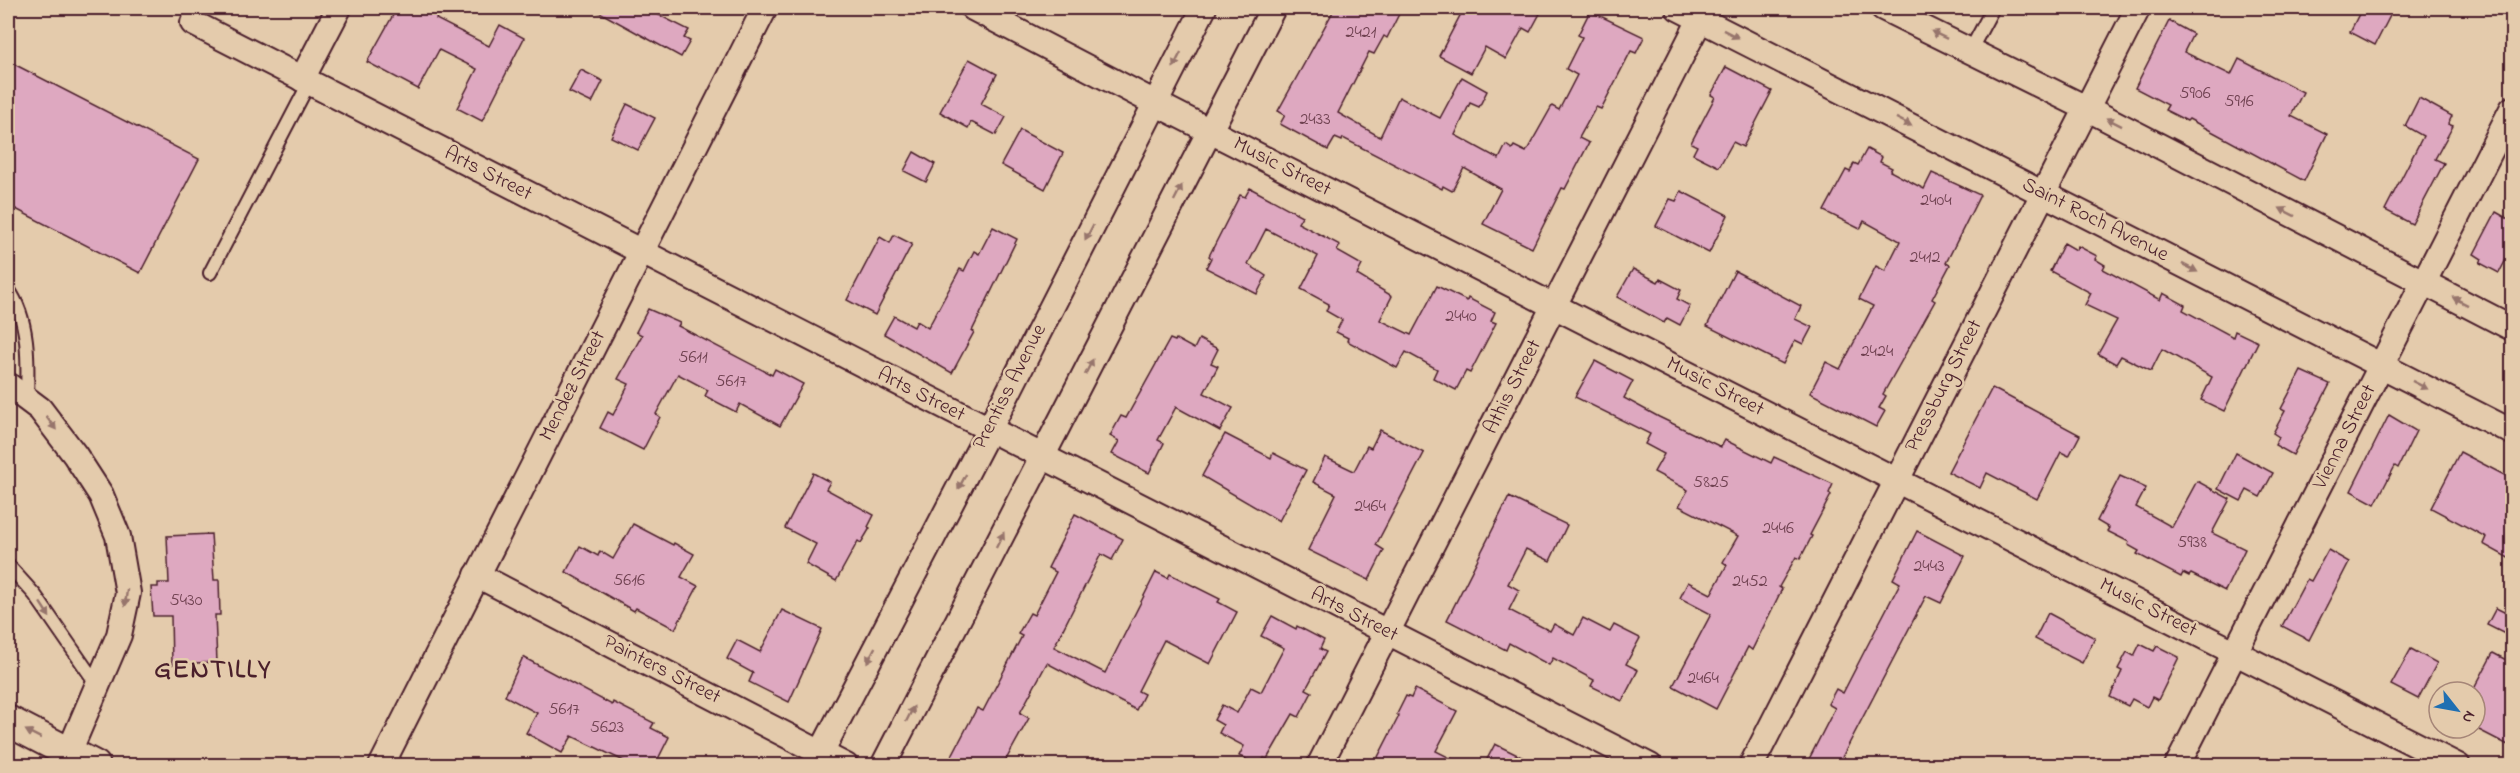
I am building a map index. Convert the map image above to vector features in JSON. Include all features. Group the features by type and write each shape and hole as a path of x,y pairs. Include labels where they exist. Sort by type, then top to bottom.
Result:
{"street":[{"path":"306,81 339,8"},
{"name":"Mendez Street","path":"381,765 765,8"},
{"name":"Music Street","path":"973,8 1155,103 2458,765"},
{"name":"Prentiss Avenue","path":"817,759 989,430 1204,8"},
{"path":"883,765 1273,8"},
{"name":"Saint Roch Avenue","path":"1678,8 1703,13 2043,193 2512,432"},
{"path":"1883,8 2086,108 2512,328"},
{"name":"Pressburg Street","path":"1751,765 2138,8"},
{"name":"Athis Street","path":"1319,765 1703,13"},
{"name":"Arts Street","path":"193,23 640,253 1650,765"},
{"name":"Vienna Street","path":"2177,765 2512,109"},
{"path":"8,385 40,409 75,455 101,495 118,536 128,593 119,635 98,687 82,759 8,721"},
{"name":"Painters Street","path":"477,575 817,759 846,765"}],"lane":[{"path":"1970,51 1993,8"},
{"path":"210,273 306,81"},
{"path":"8,289 20,310 25,337 28,364 27,399"},
{"path":"8,565 35,595 98,687"}],"building":[{"path":"397,8 441,8 436,19 489,46 500,25 524,38 482,121 457,108 477,69 439,50 418,89 367,62"},
{"path":"592,8 645,8 689,30 684,38 690,41 681,57"},
{"path":"1335,8 1402,8 1387,38 1384,36 1374,54 1369,52 1338,113 1380,137 1399,97 1440,118 1462,77 1487,91 1479,107 1470,103 1455,135 1499,159 1506,145 1526,152 1552,106 1559,110 1577,75 1566,69 1582,37 1578,35 1590,11 1644,37 1636,53 1631,51 1601,109 1596,107 1579,138 1589,143 1565,189 1562,188 1532,248 1483,224 1501,189 1464,168 1452,191 1443,186 1442,189 1343,138 1342,141 1335,138 1328,150 1280,124 1285,115 1278,111"},
{"path":"1464,8 1543,8 1530,32 1523,28 1506,59 1485,47 1471,73 1439,56"},
{"path":"2362,8 2394,8 2375,45 2350,32"},
{"path":"2169,21 2193,34 2184,52 2231,75 2239,59 2303,92 2291,116 2327,134 2304,181 2189,119 2187,121 2165,110 2168,105 2135,88"},
{"path":"969,59 997,74 981,104 1006,117 996,135 971,122 968,128 940,112"},
{"path":"8,61 199,159 140,273 8,205"},
{"path":"1726,67 1772,91 1743,147 1733,142 1719,167 1693,154 1697,146 1691,143 1715,97 1711,95"},
{"path":"581,70 603,81 592,103 569,92"},
{"path":"2419,98 2452,116 2448,124 2453,126 2435,159 2444,163 2412,224 2385,210 2423,136 2405,126"},
{"path":"627,104 655,118 638,150 611,137"},
{"path":"1020,130 1063,153 1045,189 1001,165"},
{"path":"1867,149 1882,157 1880,162 1892,168 1890,171 1924,189 1932,173 1980,195 1946,263 1950,265 1932,299 1935,301 1883,394 1886,396 1879,408 1885,411 1876,427 1810,393 1826,362 1840,369 1873,306 1859,299 1876,266 1885,271 1900,241 1864,221 1860,229 1824,211 1846,170 1850,172 1854,163 1858,165"},
{"path":"914,152 935,164 926,182 904,171"},
{"path":"1250,188 1302,216 1298,223 1340,245 1337,251 1362,265 1357,275 1392,296 1380,320 1411,335 1437,286 1495,312 1491,321 1496,323 1470,373 1466,371 1456,390 1433,378 1437,369 1406,352 1397,368 1347,341 1348,338 1336,332 1342,320 1326,311 1329,304 1301,289 1318,256 1266,229 1248,264 1266,276 1257,294 1206,268 1211,258 1209,256 1240,195 1245,197"},
{"path":"1681,191 1728,215 1709,253 1656,226 1670,199 1676,201"},
{"path":"2496,212 2512,221 2512,248 2499,273 2480,263 2482,259 2474,254"},
{"path":"993,227 1017,239 972,331 974,332 952,373 884,334 894,316 914,327 917,321 928,328 960,269 964,271 974,251 979,254"},
{"path":"894,235 912,244 875,315 847,300 880,237 890,243"},
{"path":"2064,243 2076,250 2078,246 2097,256 2095,259 2105,265 2103,269 2160,300 2163,293 2185,305 2183,310 2233,337 2235,331 2258,342 2224,411 2201,400 2212,377 2162,349 2151,371 2121,356 2116,364 2098,354 2117,320 2085,305 2091,293 2050,271"},
{"path":"1633,269 1658,282 1660,279 1681,290 1677,299 1690,306 1680,325 1667,318 1664,323 1617,297"},
{"path":"1735,271 1801,306 1795,319 1812,327 1803,344 1795,340 1783,364 1707,326"},
{"path":"648,309 680,323 678,326 772,375 775,369 803,384 780,426 740,404 736,412 705,396 708,390 678,374 656,414 660,417 643,450 600,428 608,412 613,415 629,384 618,379 642,335 636,332"},
{"path":"1170,339 1175,341 1176,339 1194,349 1199,339 1218,349 1211,363 1218,366 1204,393 1233,408 1220,431 1176,407 1158,440 1164,443 1149,473 1112,454 1119,441 1110,436 1121,416 1126,418"},
{"path":"1595,361 1633,381 1624,398 1659,417 1721,447 1725,440 1771,463 1774,457 1833,484 1829,493 1831,495 1810,535 1812,536 1800,559 1796,557 1779,587 1782,589 1752,650 1748,647 1716,709 1673,686 1711,614 1680,598 1688,582 1711,594 1727,565 1723,562 1738,536 1679,506 1688,490 1654,472 1664,454 1645,444 1650,434 1575,397"},
{"path":"2301,371 2330,384 2293,455 2275,445 2279,437 2273,433 2285,411 2281,409"},
{"path":"1992,388 2080,435 2069,456 2061,452 2037,499 1987,473 1980,488 1948,472"},
{"path":"2389,415 2416,431 2398,468 2395,466 2375,504 2351,491"},
{"path":"1380,430 1424,453 1376,545 1384,550 1369,580 1308,550 1336,494 1313,482 1325,457 1354,471 1367,446 1371,448"},
{"path":"1225,434 1271,458 1273,453 1306,470 1279,521 1202,476"},
{"path":"2460,452 2512,479 2512,560 2483,544 2486,537 2431,508"},
{"path":"2236,453 2273,473 2260,497 2247,490 2241,501 2218,489"},
{"path":"813,473 830,482 826,489 874,515 868,527 870,528 861,543 858,541 836,581 806,564 816,544 785,528"},
{"path":"2120,476 2146,488 2136,507 2172,527 2197,481 2230,499 2212,533 2245,549 2225,591 2191,574 2189,576 2183,573 2181,577 2137,554 2139,551 2128,545 2129,542 2107,531 2109,528 2097,521"},
{"path":"1509,497 1567,525 1550,561 1526,549 1508,584 1519,590 1509,610 1550,631 1554,624 1574,635 1583,618 1610,632 1614,625 1640,638 1626,664 1638,670 1622,701 1591,686 1594,680 1553,658 1549,665 1509,643 1506,650 1447,620"},
{"path":"1075,514 1123,539 1112,560 1101,554 1054,647 1105,673 1156,572 1168,578 1170,574 1220,599 1218,602 1237,612 1210,664 1164,640 1138,691 1144,694 1136,710 1047,663 1020,713 1029,718 1003,765 947,765 977,708 983,711 1022,636 1018,634 1030,613 1034,615 1056,572 1048,568"},
{"path":"633,524 694,554 681,577 698,586 675,629 636,608 634,611 566,572 580,546 598,556 600,551 613,559"},
{"path":"1917,531 1965,556 1941,603 1926,596 1838,765 1806,765 1835,708 1828,704 1836,689 1843,693 1900,583 1893,579"},
{"path":"211,534 214,580 219,580 220,615 215,615 217,662 172,664 171,616 153,616 151,587 158,587 158,583 169,583 167,536"},
{"path":"2328,550 2349,562 2309,640 2282,626 2307,579 2311,581"},
{"path":"2496,608 2512,616 2512,625 2507,635 2487,625"},
{"path":"782,610 822,629 789,702 749,682 753,673 727,659 737,640 760,652"},
{"path":"2048,613 2095,638 2082,663 2035,639"},
{"path":"1272,616 1324,640 1320,649 1326,652 1306,689 1312,692 1299,717 1293,714 1267,759 1264,758 1259,765 1239,756 1244,746 1219,733 1223,725 1214,720 1222,705 1237,713 1251,687 1261,692 1284,648 1261,636"},
{"path":"2140,644 2154,651 2157,646 2179,657 2158,700 2152,697 2147,707 2132,699 2128,706 2110,697 2122,671 2118,669 2127,652 2134,656"},
{"path":"2411,649 2437,663 2418,699 2391,685"},
{"path":"2493,653 2512,663 2512,747 2487,734 2487,680 2479,680"},
{"path":"523,657 612,705 613,702 654,723 651,728 669,737 655,765 632,765 572,736 562,753 526,733 537,713 505,696"},
{"path":"1415,689 1457,711 1436,751 1464,765 1388,765 1377,759 1399,716 1397,714 1406,696 1411,698"},
{"path":"1495,744 1538,765 1484,765"}],"district":[{"name":"GENTILLY","path":"213,670"}]}
